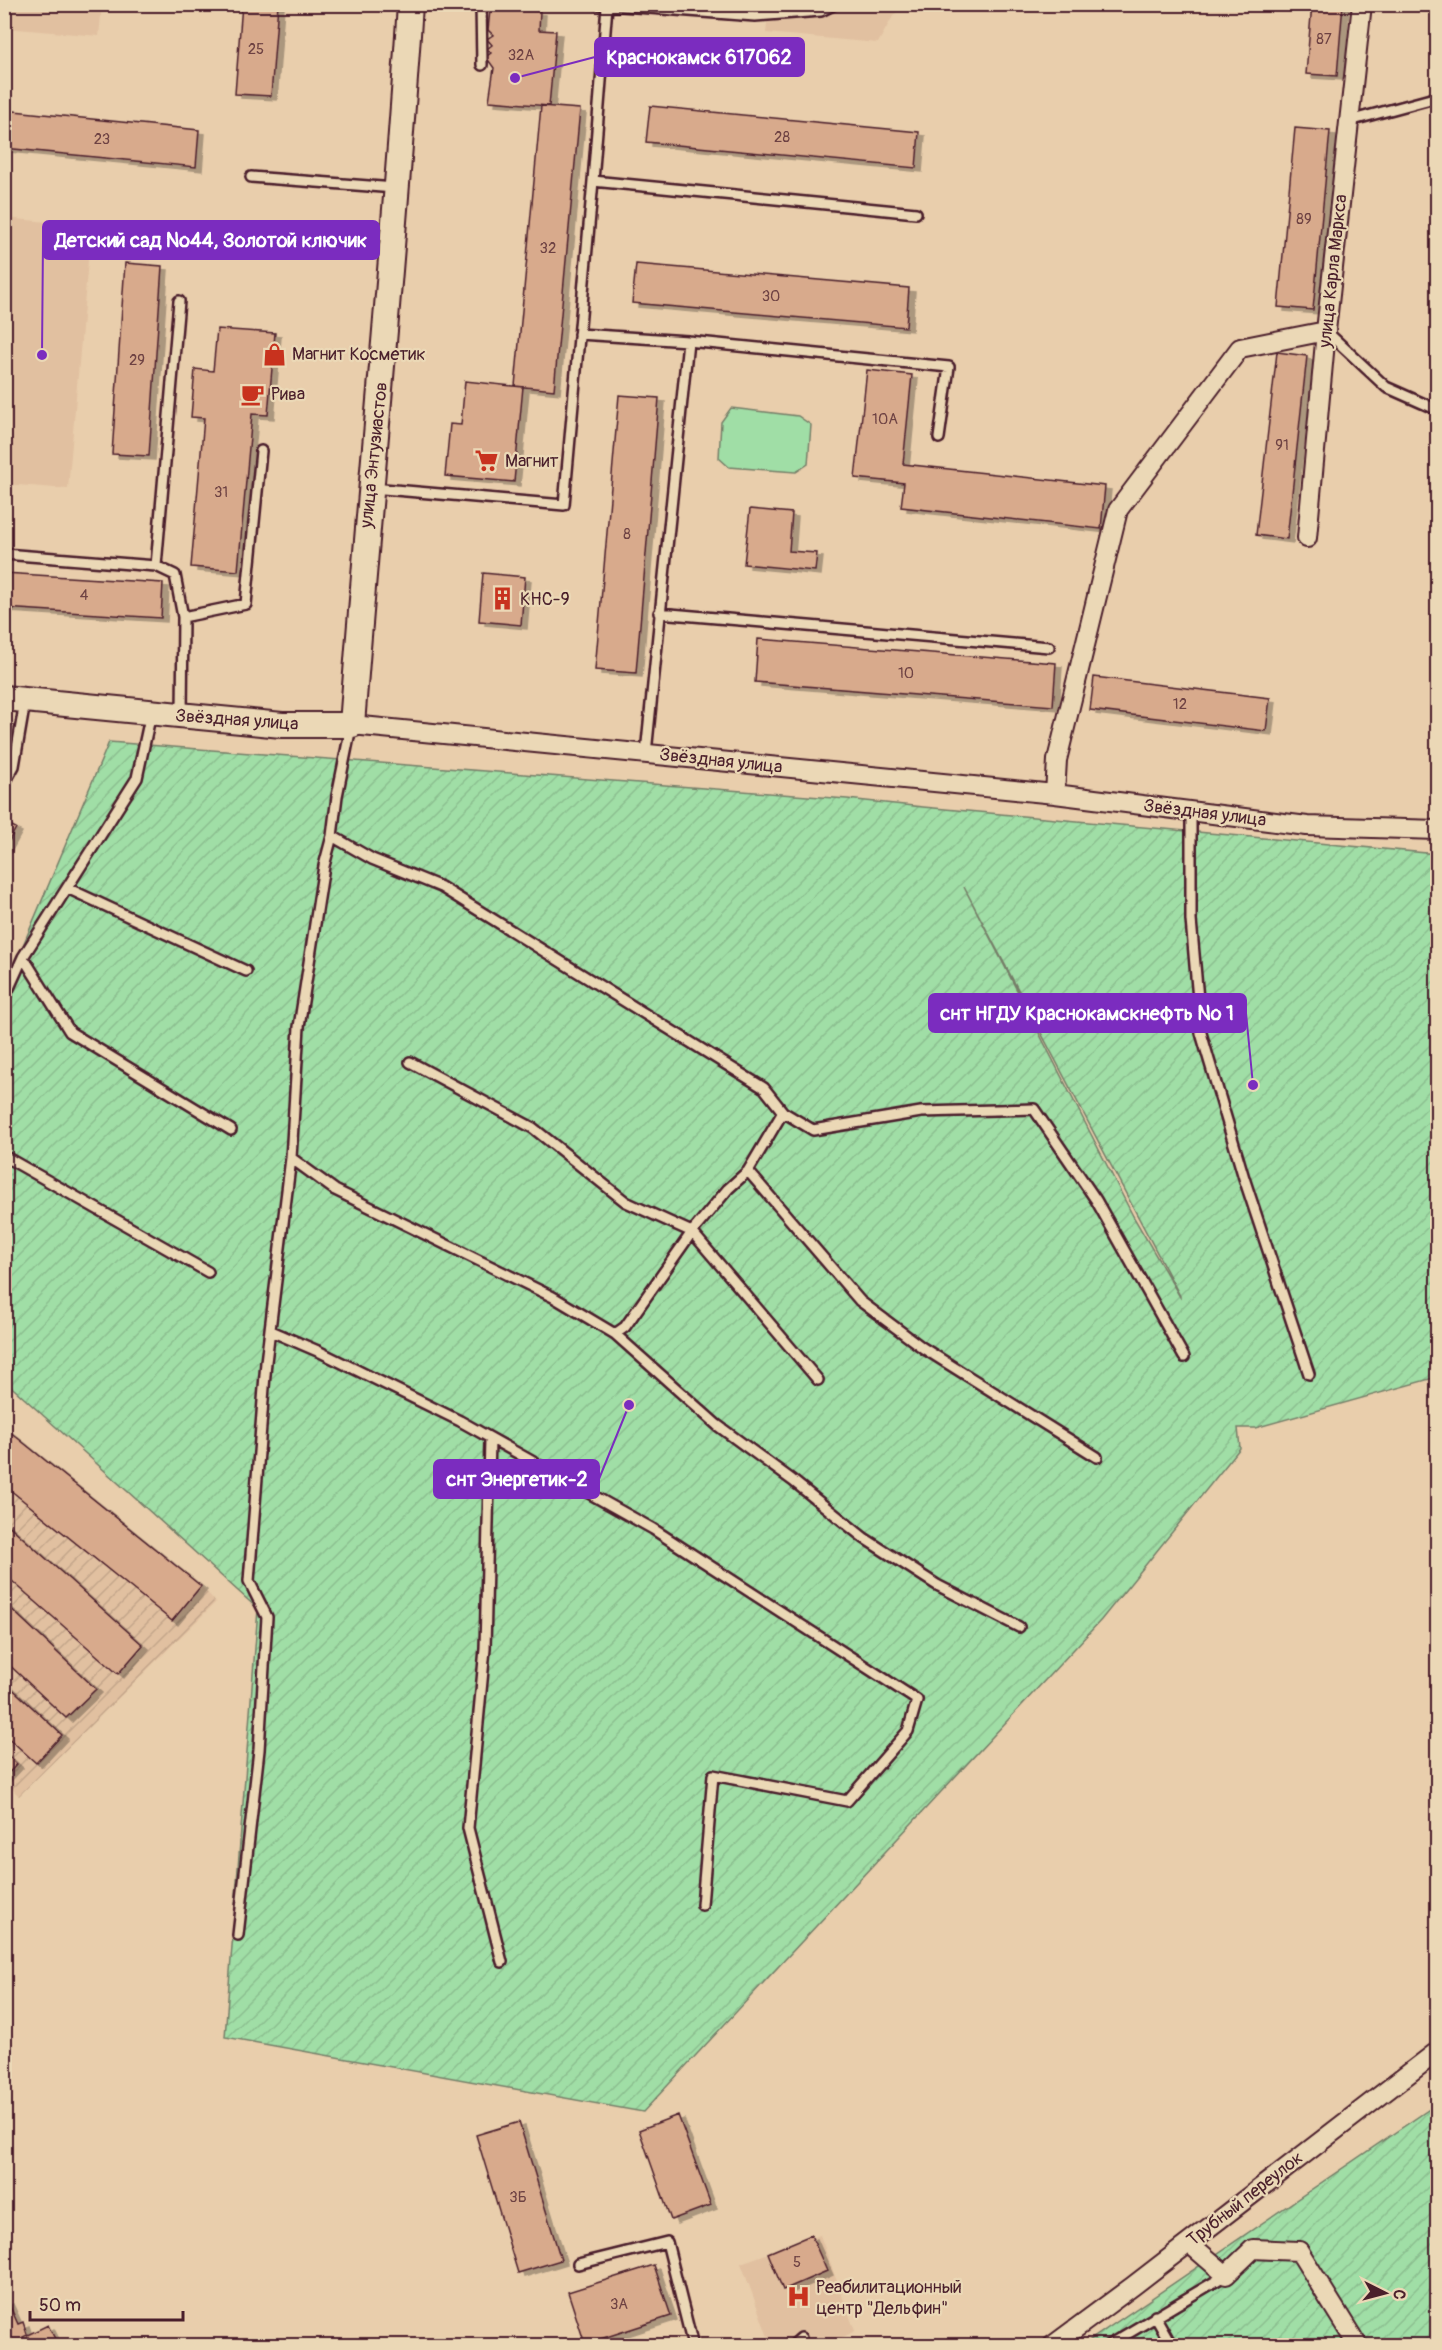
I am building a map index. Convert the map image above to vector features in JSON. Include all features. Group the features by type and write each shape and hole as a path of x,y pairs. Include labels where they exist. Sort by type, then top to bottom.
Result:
{"street":[{"name":"улица Энтузиастов","path":"352,725 370,488 399,188 410,4"},
{"name":"улица Карла Маркса","path":"1307,538 1326,331 1362,4"},
{"path":"1055,794 1057,760 1118,510 1240,348 1326,331"},
{"name":"Звёздная улица","path":"15,699 282,725 352,725 646,753 1055,794 1307,826 1437,830"},
{"name":"Трубный переулок","path":"1052,2346 1437,2051"},
{"path":"1189,2243 1226,2275 1253,2249 1299,2251 1358,2346"}],"lane":[{"path":"482,4 482,65"},
{"path":"596,4 754,16 821,11 836,4"},
{"path":"370,488 564,505 607,6"},
{"path":"1349,121 1437,97"},
{"path":"251,177 399,188"},
{"path":"593,181 916,213"},
{"path":"156,566 179,301"},
{"path":"1326,331 1386,387 1437,410"},
{"path":"579,334 688,341 949,367 939,438"},
{"path":"646,753 688,341"},
{"path":"183,617 246,604 261,451"},
{"path":"4,555 156,566 175,575 183,617 182,716"},
{"path":"659,613 1049,647"},
{"path":"4,784 14,766 15,699"},
{"path":"4,999 23,957 137,778 151,713"},
{"path":"238,1935 259,1750 267,1628 267,1617 249,1581 266,1362 291,1158 299,1027 324,866 332,836 337,796 352,725"},
{"path":"1191,811 1191,920 1201,1033 1244,1178 1309,1374"},
{"path":"332,836 372,859 441,887 764,1088 783,1112 813,1130 921,1112 1034,1108 1096,1200 1184,1357"},
{"path":"67,888 246,971"},
{"path":"23,957 70,1032 231,1130"},
{"path":"410,1062 533,1128 626,1202 692,1232 818,1380"},
{"path":"615,1334 625,1327 692,1232 728,1189 748,1171 783,1112"},
{"path":"4,1156 208,1272"},
{"path":"291,1158 335,1190 553,1297 615,1334 717,1425 792,1479 864,1538 937,1585 1019,1627"},
{"path":"748,1171 860,1301 923,1348 1097,1457"},
{"path":"271,1331 460,1421 653,1529 917,1700 908,1731 847,1801 713,1776 702,1905"},
{"path":"490,1438 486,1649 468,1828 502,1962"},
{"path":"578,2264 668,2242 693,2346"},
{"path":"1107,2346 1226,2275"},
{"path":"1155,2316 1172,2346"},
{"path":"792,2346 801,2338"}],"shaded area":[{"path":"4,5 102,5 99,36 5,28"},
{"path":"769,5 903,5 893,16 878,43 766,33"},
{"path":"5,218 91,226 68,489 5,484"},
{"path":"4,1427 201,1586 216,1602 19,1796 4,1781"},
{"name":"Реабилитационный центр \"Дельфин\"","path":"820,2235 855,2331 828,2345 771,2345 741,2263"}],"green space":[{"path":"731,408 798,416 811,425 808,464 796,472 729,467 719,458 721,422"},
{"path":"109,742 847,799 1437,854 1437,1377 1255,1428 1238,1428 1240,1448 1101,1620 643,2112 225,2037 258,1609 5,1381 5,988","holes":["964,887 1180,1296 1133,1216"]},
{"path":"1437,2104 1437,2345 1083,2345"}],"building":[{"path":"242,4 278,4 271,96 235,94"},
{"path":"1312,4 1343,4 1337,76 1306,74"},
{"path":"495,7 540,11 539,30 556,31 549,106 489,101 494,68 486,57 491,53 487,49 492,45 487,39 493,35 488,30 490,10"},
{"path":"541,106 580,109 554,390 515,386"},
{"path":"650,106 919,132 916,168 646,142"},
{"path":"4,110 199,130 196,167 4,148"},
{"path":"1295,128 1330,131 1313,310 1278,307"},
{"path":"125,263 162,266 149,456 112,454"},
{"path":"636,264 909,288 906,327 632,303"},
{"path":"217,329 275,333 268,415 252,414 238,571 191,567 204,418 191,417 195,369 213,371"},
{"path":"1277,352 1307,356 1287,539 1256,535"},
{"path":"867,370 912,375 903,464 1105,486 1101,529 901,507 904,483 855,478"},
{"path":"465,381 523,387 514,482 445,476 450,424 461,425"},
{"path":"619,395 659,398 636,673 595,670"},
{"path":"750,509 792,513 789,551 817,553 815,571 744,564"},
{"path":"4,573 163,583 161,618 4,608"},
{"name":"КНС-9","path":"483,573 525,577 521,625 479,621"},
{"path":"758,639 1056,663 1053,706 755,682"},
{"path":"1094,677 1270,698 1266,731 1090,710"},
{"path":"4,822 16,828 4,850"},
{"path":"4,1427 201,1586 172,1621 4,1485"},
{"path":"4,1521 143,1645 118,1674 4,1574"},
{"path":"4,1602 96,1689 66,1718 4,1660"},
{"path":"4,1681 62,1735 36,1763 4,1734"},
{"path":"4,1752 17,1764 4,1778"},
{"path":"678,2115 711,2205 671,2220 639,2130"},
{"path":"519,2122 561,2260 518,2273 476,2135"},
{"path":"811,2235 827,2271 783,2290 768,2253"},
{"path":"654,2265 671,2316 585,2344 568,2292"},
{"path":"7,2300 18,2324 23,2322 31,2346 4,2346 4,2301"},
{"path":"48,2325 55,2339 42,2346 28,2346 23,2337"}],"place":[{"name":"Краснокамск 617062","path":"515,78"},
{"name":"Магнит Косметик","path":"274,354"},
{"name":"Детский сад №44, Золотой ключик","path":"42,355"},
{"name":"Рива","path":"253,394"},
{"name":"Магнит","path":"487,461"},
{"name":"КНС-9","path":"502,599"},
{"name":"снт НГДУ Краснокамскнефть № 1","path":"1253,1085"},
{"name":"снт Энергетик-2","path":"629,1405"},
{"name":"Реабилитационный центр \"Дельфин\"","path":"798,2297"}]}
